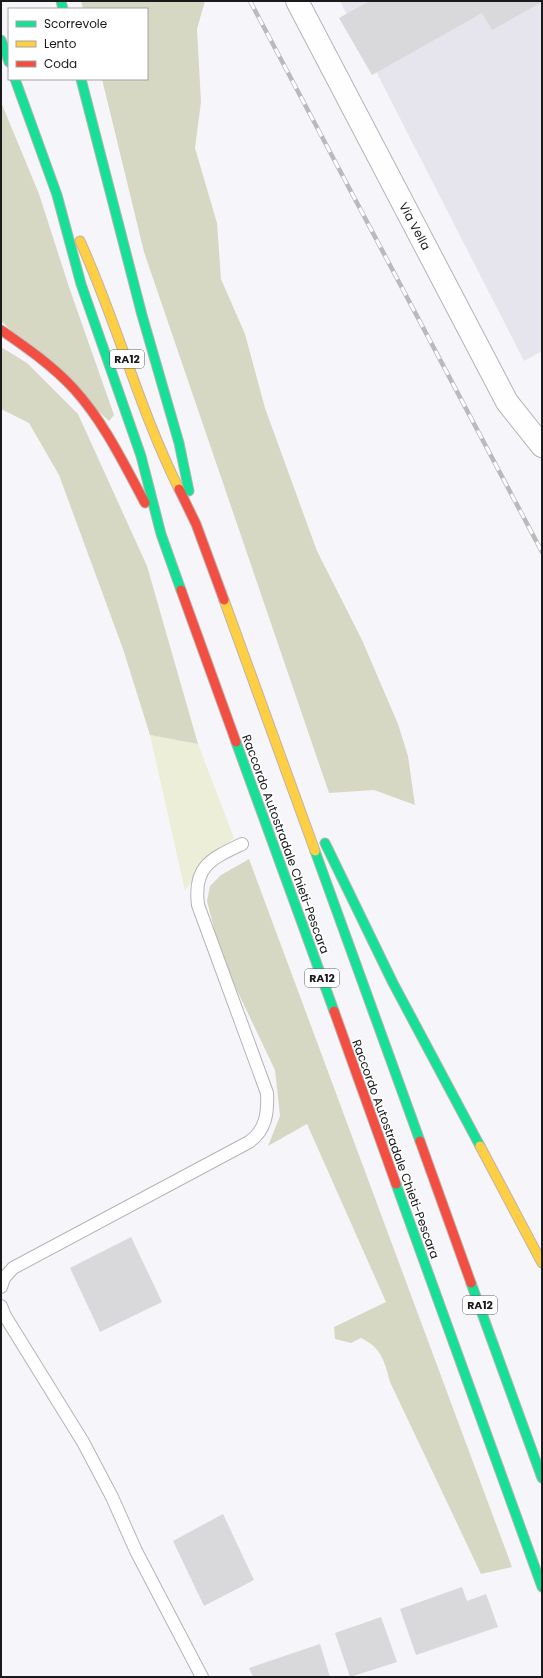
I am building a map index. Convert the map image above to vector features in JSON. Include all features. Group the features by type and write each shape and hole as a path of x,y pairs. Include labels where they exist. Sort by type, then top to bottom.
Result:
{"highway":[{"path":"1,40 8,59"},
{"name":"Raccordo Autostradale Chieti-Pescara","path":"15,80 57,194 81,284 141,456 161,534 542,1587"},
{"path":"81,80 142,315 179,443 196,524"},
{"name":"Raccordo Autostradale Chieti-Pescara","path":"57,194 97,278 159,449 196,524 542,1478"},
{"path":"1,330 24,345 56,372 83,400 107,435 161,534"},
{"path":"276,744 393,983 542,1263"}],"street":[{"name":"Via Vella","path":"297,1 507,402 542,446"}],"lane":[{"path":"1,1287 4,1278 13,1268 249,1142 261,1130 268,1108 268,1093 198,905 196,894 197,882 204,867 222,854 242,844"},
{"path":"1,1306 5,1316 87,1449 202,1677"}],"shaded area":[{"path":"340,1 542,1 542,351 524,361"}],"green space":[{"path":"81,1 205,1 197,29 201,102 195,148 217,223 221,279 245,334 265,408 317,551 362,640 398,724 408,756 415,805 374,790 329,793 144,252 102,80 148,80 148,8 83,8"},
{"path":"1,102 39,194 69,287 114,415 109,421 1,321"},
{"path":"1,347 27,363 78,414 147,566 198,744 150,735 123,649 59,475 29,423 1,409"},
{"path":"150,735 198,744 234,838 201,866 185,891"},
{"path":"249,859 512,1567 481,1574 390,1382 384,1362 378,1351 361,1338 351,1343 335,1339 334,1327 386,1302 307,1124 268,1146 280,1116 275,1070 233,982 216,936 207,901 210,886 221,875"}],"building":[{"path":"370,1 542,2 492,30 482,13 372,75 339,18"},
{"path":"131,1237 162,1302 100,1332 70,1268"},
{"path":"223,1514 254,1580 204,1606 173,1541"},
{"path":"462,1587 467,1601 486,1594 498,1627 416,1655 400,1609"},
{"path":"381,1617 397,1662 350,1677 335,1633"},
{"path":"320,1644 330,1677 253,1677 249,1668"}],"railway":[{"path":"250,1 542,552"}],"traffic: fast":[{"path":"61,1 63,8"},
{"path":"1,40 8,59"},
{"path":"15,80 57,195 81,284 141,456 161,534 181,590"},
{"path":"81,80 142,315 179,443 189,491"},
{"path":"236,742 334,1011"},
{"path":"325,843 393,983 480,1146"},
{"path":"315,851 420,1141"},
{"path":"396,1184 542,1587"},
{"path":"471,1283 542,1478"}],"traffic: slow":[{"path":"80,241 152,428 179,489"},
{"path":"224,600 315,851"},
{"path":"480,1146 542,1263"}],"traffic: jam":[{"path":"1,330 49,365 85,402 113,444 145,503"},
{"path":"179,489 196,524 224,600"},
{"path":"181,590 236,742"},
{"path":"334,1011 396,1184"},
{"path":"420,1141 471,1283"}]}
